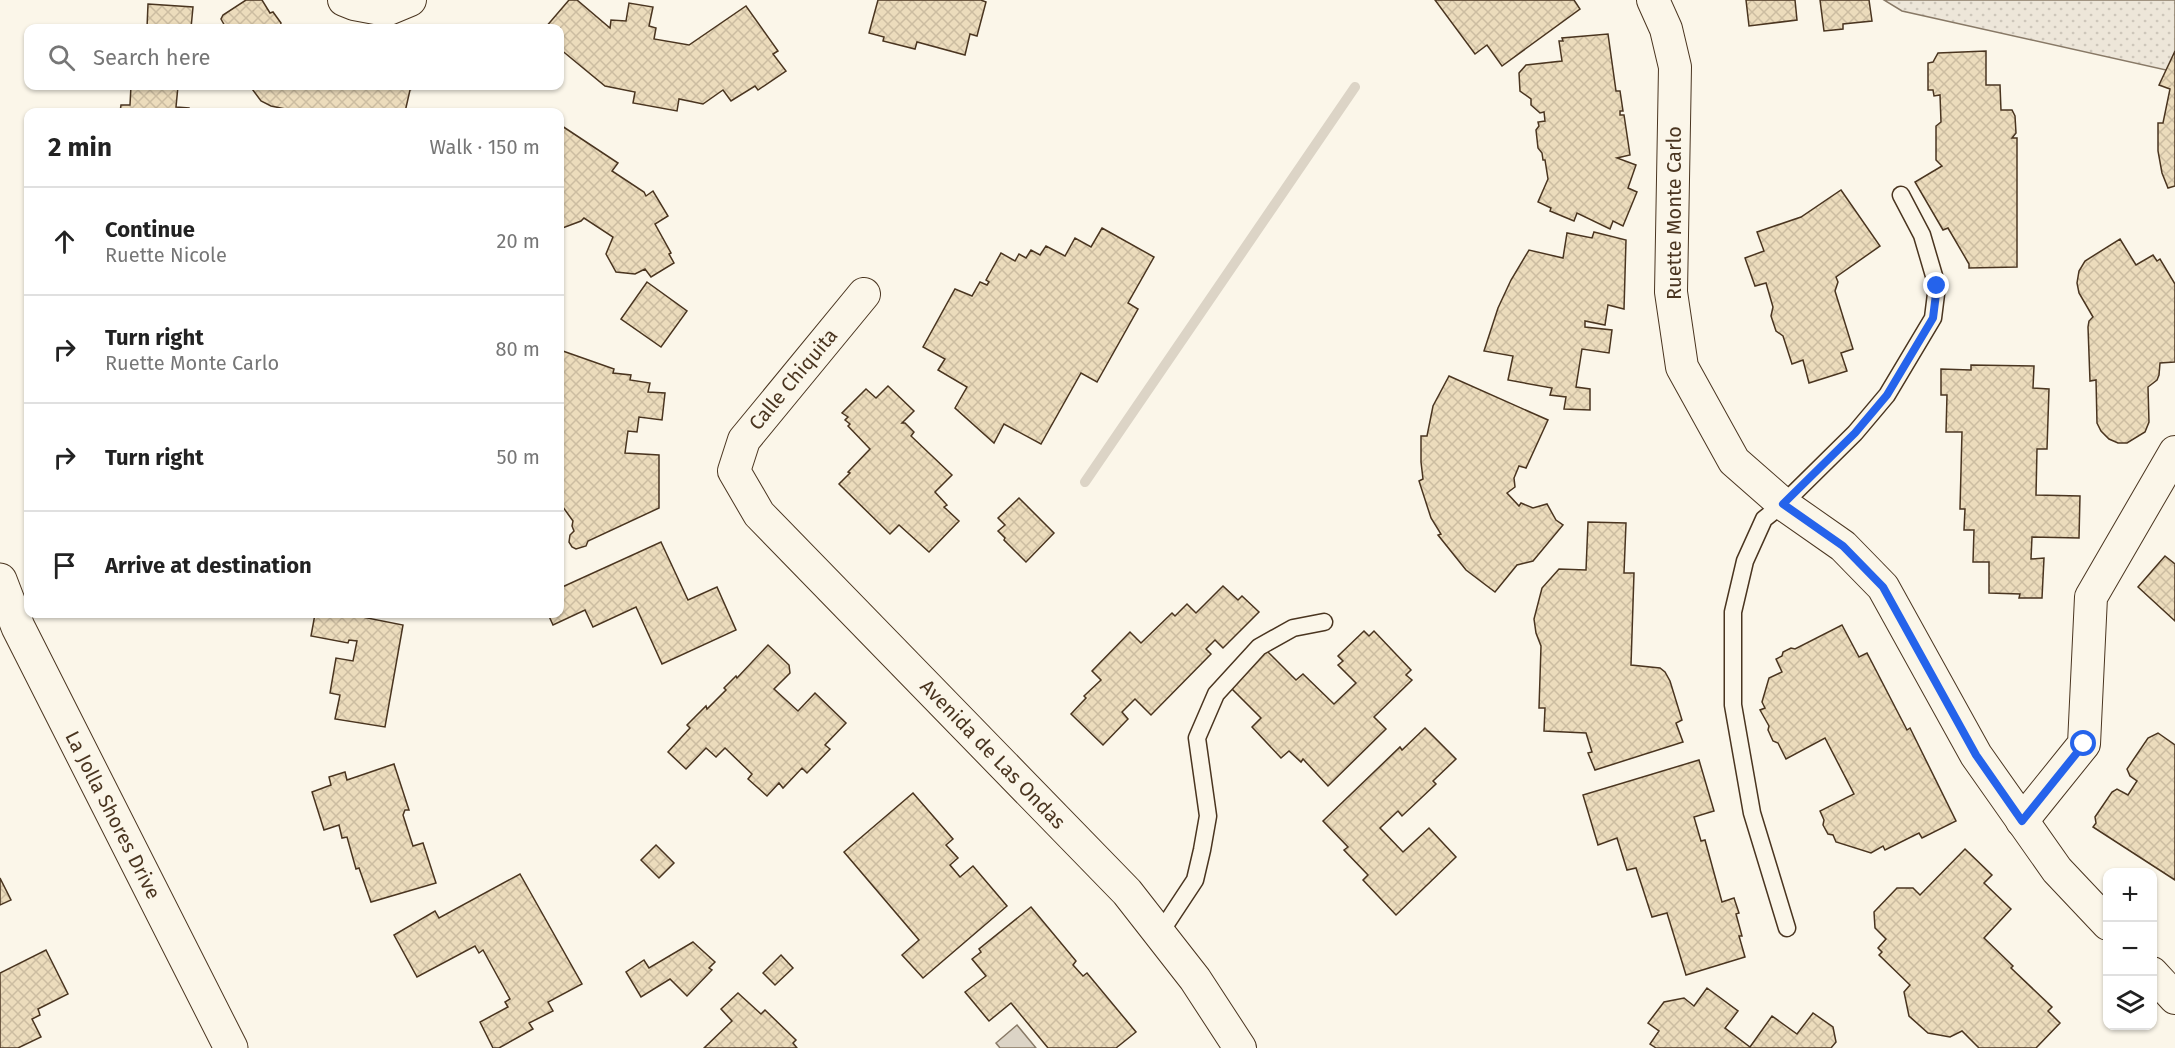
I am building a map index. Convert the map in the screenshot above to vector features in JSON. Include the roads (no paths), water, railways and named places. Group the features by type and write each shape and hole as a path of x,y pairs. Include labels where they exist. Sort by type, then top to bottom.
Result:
{"main road":[{"name":"La Jolla Shores Drive","path":"0,580 18,627 231,1048"}],"street":[{"path":"344,0 386,10 410,0"},
{"name":"Ruette Monte Carlo","path":"1653,0 1666,29 1675,67 1671,292 1682,367 1734,461 1783,504 1843,546 1883,587 1976,755 2057,870 2106,922"},
{"name":"Calle Chiquita","path":"734,471 744,440 864,294"},
{"path":"2022,821 2084,744 2091,597 2175,452"},
{"name":"Avenida de Las Ondas","path":"734,471 759,514 1127,891 1195,979 1240,1048"},
{"path":"2154,976 2175,998"}],"lane":[{"path":"1788,928 1752,813 1733,705 1733,612 1745,561 1764,519 1783,504 1855,433 1887,395 1933,318 1937,286 1922,235 1901,195"},
{"path":"1160,933 1195,880 1208,816 1197,738 1216,694 1259,647 1293,628 1324,622"}],"waterway":[{"path":"1085,482 1355,87"}]}
